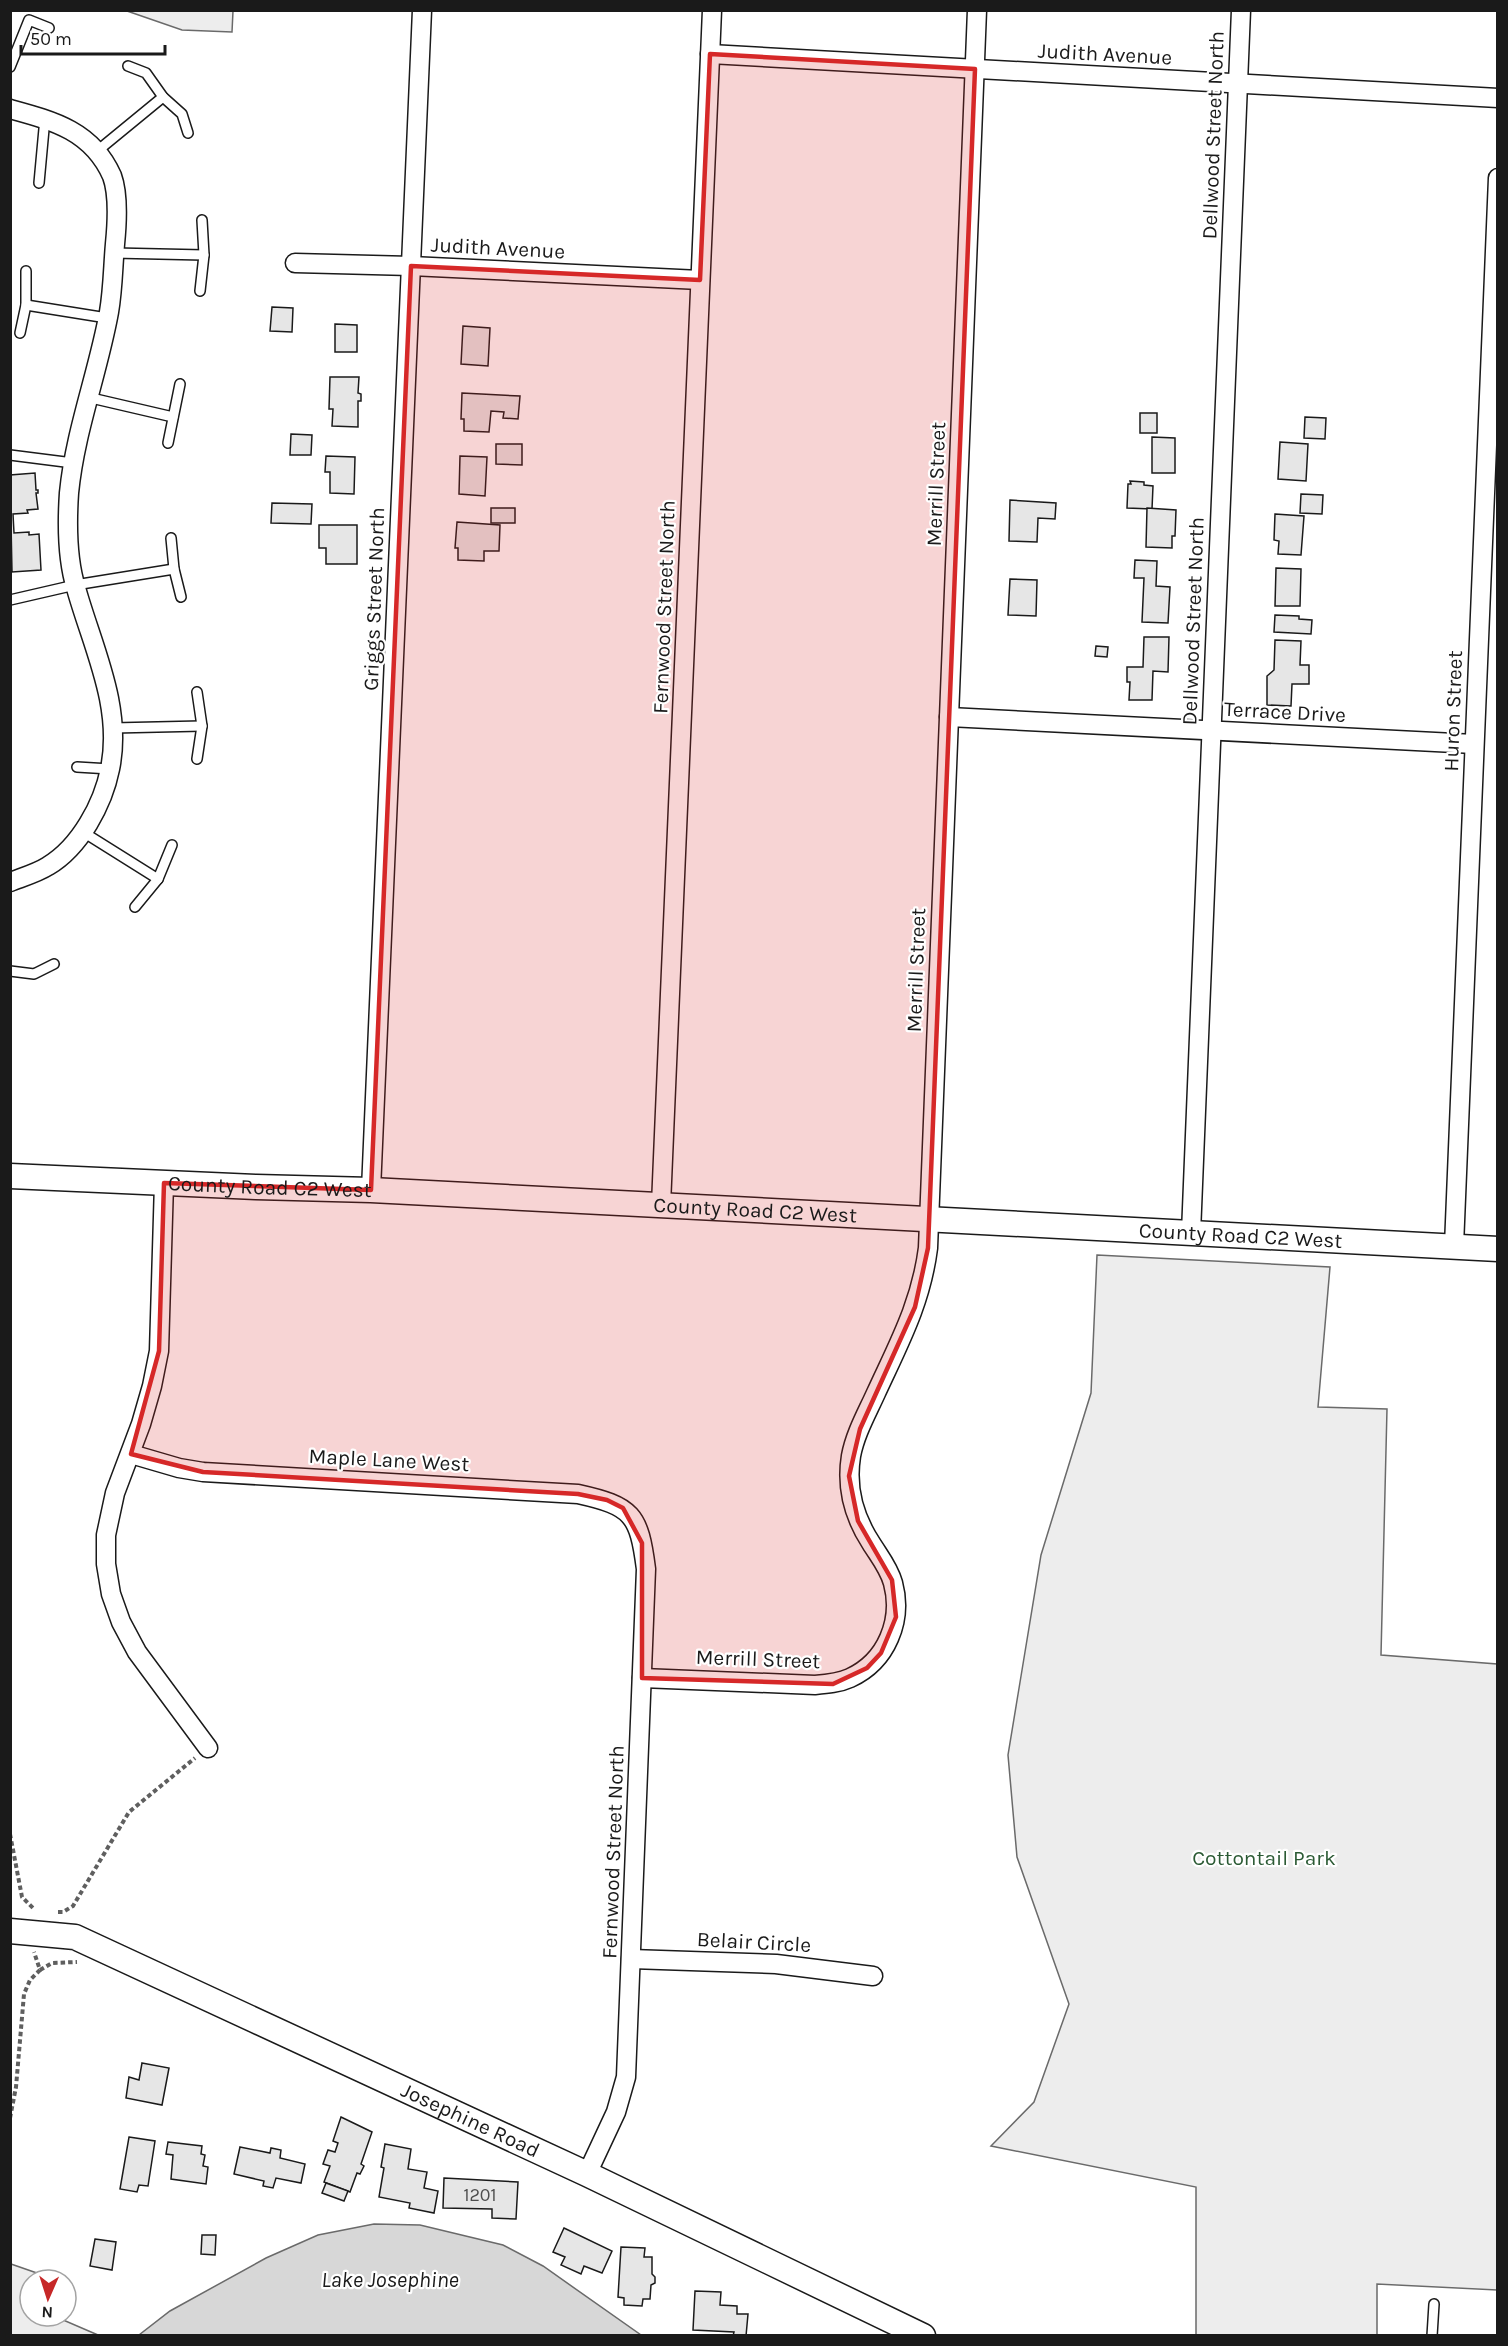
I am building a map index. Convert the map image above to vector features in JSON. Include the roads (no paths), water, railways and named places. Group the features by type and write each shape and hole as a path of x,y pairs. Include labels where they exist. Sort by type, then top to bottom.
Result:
{"street":[{"name":"Griggs Street North","path":"371,1190 422,10"},
{"name":"Fernwood Street North","path":"661,1205 712,10"},
{"name":"Merrill Street","path":"642,1678 833,1684 850,1678 867,1668 881,1653 891,1636 896,1617 896,1598 888,1571 858,1521 851,1497 849,1476 851,1455 860,1429 915,1307 924,1278 929,1219 977,10"},
{"name":"Dellwood Street North","path":"1191,1233 1241,10"},
{"name":"Judith Avenue","path":"710,54 1497,98"},
{"path":"10,109 45,118 89,141 112,177 117,214 107,318 73,463 69,495 68,536 75,585 106,681 113,728 110,769 98,806 79,839 49,866 10,882"},
{"name":"Huron Street","path":"1454,1246 1497,178"},
{"name":"Judith Avenue","path":"295,263 411,266 700,280"},
{"name":"Terrace Drive","path":"949,717 1474,744"},
{"name":"County Road C2 West","path":"10,1176 371,1190 1497,1249"},
{"path":"164,1183 159,1351 152,1386 131,1454 115,1492 106,1535 106,1564 111,1594 137,1652 208,1748"},
{"name":"Maple Lane West","path":"131,1454 178,1468 203,1472 578,1494 607,1500 623,1508 636,1525"},
{"name":"Fernwood Street North","path":"587,2174 616,2112 627,2077 646,1569 642,1543 636,1525"},
{"name":"Josephine Road","path":"10,1931 75,1937 587,2174 923,2336"},
{"name":"Belair Circle","path":"631,1959 776,1964 873,1976"}],"lane":[{"path":"10,67 29,20 49,28"},
{"path":"128,66 146,73 163,97 182,114 188,133"},
{"path":"96,152 163,97"},
{"path":"39,183 45,118"},
{"path":"201,291 204,255 202,220"},
{"path":"114,254 204,255"},
{"path":"20,333 26,305 26,271"},
{"path":"26,305 107,318"},
{"path":"168,443 180,384"},
{"path":"87,398 174,417"},
{"path":"10,454 73,463"},
{"path":"171,538 174,569 181,597"},
{"path":"10,600 75,585 174,569"},
{"path":"197,692 202,726 197,759"},
{"path":"113,728 202,726"},
{"path":"76,767 110,769"},
{"path":"83,831 158,879"},
{"path":"135,907 158,879 172,845"},
{"path":"10,959 11,971 34,974 54,964"},
{"path":"1432,2336 1434,2304"}],"water":[{"name":"Lake Josephine","path":"374,2224 420,2225 503,2245 543,2266 641,2335 139,2335 170,2311 266,2258 318,2235"}],"park label":[{"name":"Cottontail Park","path":"1264,1858"}]}
